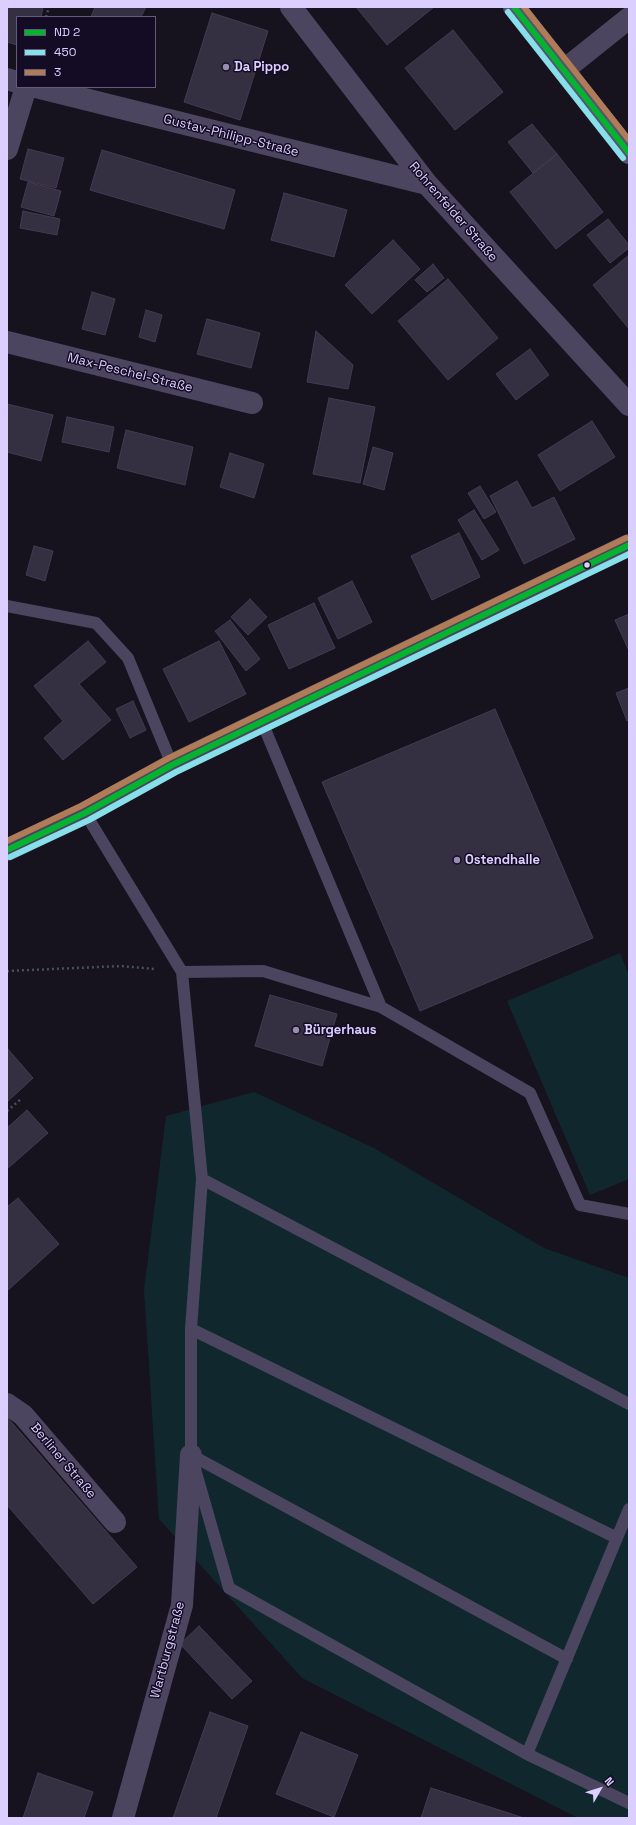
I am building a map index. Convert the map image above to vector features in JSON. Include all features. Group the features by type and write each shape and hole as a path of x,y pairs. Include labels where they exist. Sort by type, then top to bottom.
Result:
{"street":[{"name":"Rohrenfelder Straße","path":"291,7 427,184 629,405"},
{"path":"514,7 629,153"},
{"path":"564,70 629,18"},
{"path":"7,149 26,88"},
{"name":"Gustav-Philipp-Straße","path":"40,88 427,184"},
{"name":"Max-Peschel-Straße","path":"7,342 252,403"},
{"path":"7,850 85,813 172,765 629,545"},
{"name":"Berliner Straße","path":"7,1404 23,1414 115,1522"},
{"name":"Wartburgstraße","path":"123,1818 182,1605 191,1455"}],"lane":[{"path":"7,606 96,623 128,658 172,765"},
{"path":"262,722 382,1007"},
{"path":"85,813 182,972 202,1179 191,1330 191,1455 229,1588 527,1754 629,1803"},
{"path":"182,972 263,971 382,1007 530,1093 580,1205 629,1214"},
{"path":"202,1179 629,1404"},
{"path":"191,1330 617,1538"},
{"path":"191,1455 567,1659"},
{"path":"527,1754 629,1510"}],"path":[{"path":"7,971 122,966 182,972"},
{"path":"7,1112 21,1099"}],"green space":[{"path":"620,953 629,975 629,1179 590,1195 507,1001"},
{"path":"254,1092 374,1148 544,1248 629,1278 629,1818 578,1818 302,1678 159,1519 144,1290 166,1116"}],"building":[{"path":"7,7 43,7 41,16 16,16 16,45 7,42"},
{"path":"95,7 146,7 142,16 91,16"},
{"path":"356,7 434,7 387,45"},
{"name":"Da Pippo","path":"212,13 268,31 240,120 184,102"},
{"path":"453,30 503,92 455,130 405,68"},
{"path":"532,124 557,154 533,173 508,142"},
{"path":"28,149 64,158 56,188 20,179"},
{"path":"102,150 235,190 224,229 90,190"},
{"path":"557,154 603,212 556,249 510,192"},
{"path":"28,182 61,191 54,216 21,207"},
{"path":"284,193 347,210 334,257 271,240"},
{"path":"23,211 60,219 57,235 20,228"},
{"path":"608,219 629,245 629,248 610,263 587,235"},
{"path":"393,240 420,269 372,314 345,285"},
{"path":"629,255 629,329 593,285"},
{"path":"433,264 444,278 427,292 415,280"},
{"path":"448,279 498,338 448,380 398,321"},
{"path":"92,292 115,299 105,335 82,329"},
{"path":"146,310 162,315 155,342 139,337"},
{"path":"207,319 260,333 251,368 197,354"},
{"path":"316,331 353,365 348,389 307,382"},
{"path":"530,349 549,375 516,400 496,374"},
{"path":"329,398 375,407 360,483 313,474"},
{"path":"7,404 53,415 41,461 7,452"},
{"path":"67,417 114,427 109,452 62,442"},
{"path":"592,421 615,457 560,491 538,455"},
{"path":"126,430 193,447 185,485 117,468"},
{"path":"373,447 393,453 384,490 363,484"},
{"path":"230,453 264,464 254,498 220,487"},
{"path":"517,481 532,508 554,497 575,539 524,564 490,496"},
{"path":"480,486 496,512 484,519 468,493"},
{"path":"474,510 499,550 482,560 458,520"},
{"path":"459,533 480,577 432,600 411,556"},
{"path":"34,546 53,551 45,581 26,575"},
{"path":"352,581 372,622 338,639 318,598"},
{"path":"250,599 267,617 248,635 231,617"},
{"path":"314,603 335,648 289,669 268,625"},
{"path":"629,614 629,651 615,620"},
{"path":"230,620 260,659 246,671 215,631"},
{"path":"88,641 106,662 79,684 111,720 63,760 44,738 63,721 34,686"},
{"path":"219,641 246,694 189,722 163,669"},
{"path":"629,688 629,720 627,721 616,693"},
{"path":"133,701 146,730 130,738 116,709"},
{"name":"Ostendhalle","path":"495,709 593,938 420,1011 322,782"},
{"name":"Bürgerhaus","path":"270,995 337,1014 322,1066 255,1046"},
{"path":"7,1048 33,1078 7,1102"},
{"path":"27,1110 48,1133 7,1169 7,1128"},
{"path":"18,1198 59,1244 7,1291 7,1207"},
{"path":"7,1417 137,1567 93,1604 7,1505"},
{"path":"199,1626 252,1681 232,1699 180,1644"},
{"path":"210,1712 248,1726 216,1818 173,1818"},
{"path":"301,1732 358,1755 334,1817 276,1794"},
{"path":"38,1773 93,1792 84,1818 23,1818"},
{"path":"431,1788 524,1818 421,1818"}],"transit line":[{"path":"514,7 629,153"},
{"name":"3","path":"524,7 629,140"},
{"name":"450","path":"508,12 623,158"},
{"name":"3","path":"7,841 81,806 169,758 626,538"},
{"path":"7,850 85,813 172,765 629,545"},
{"name":"450","path":"10,857 89,820 176,772 629,554"}],"place":[{"name":"Da Pippo","path":"226,67"},
{"name":"Ostendhalle","path":"457,860"},
{"name":"Bürgerhaus","path":"296,1030"}]}
